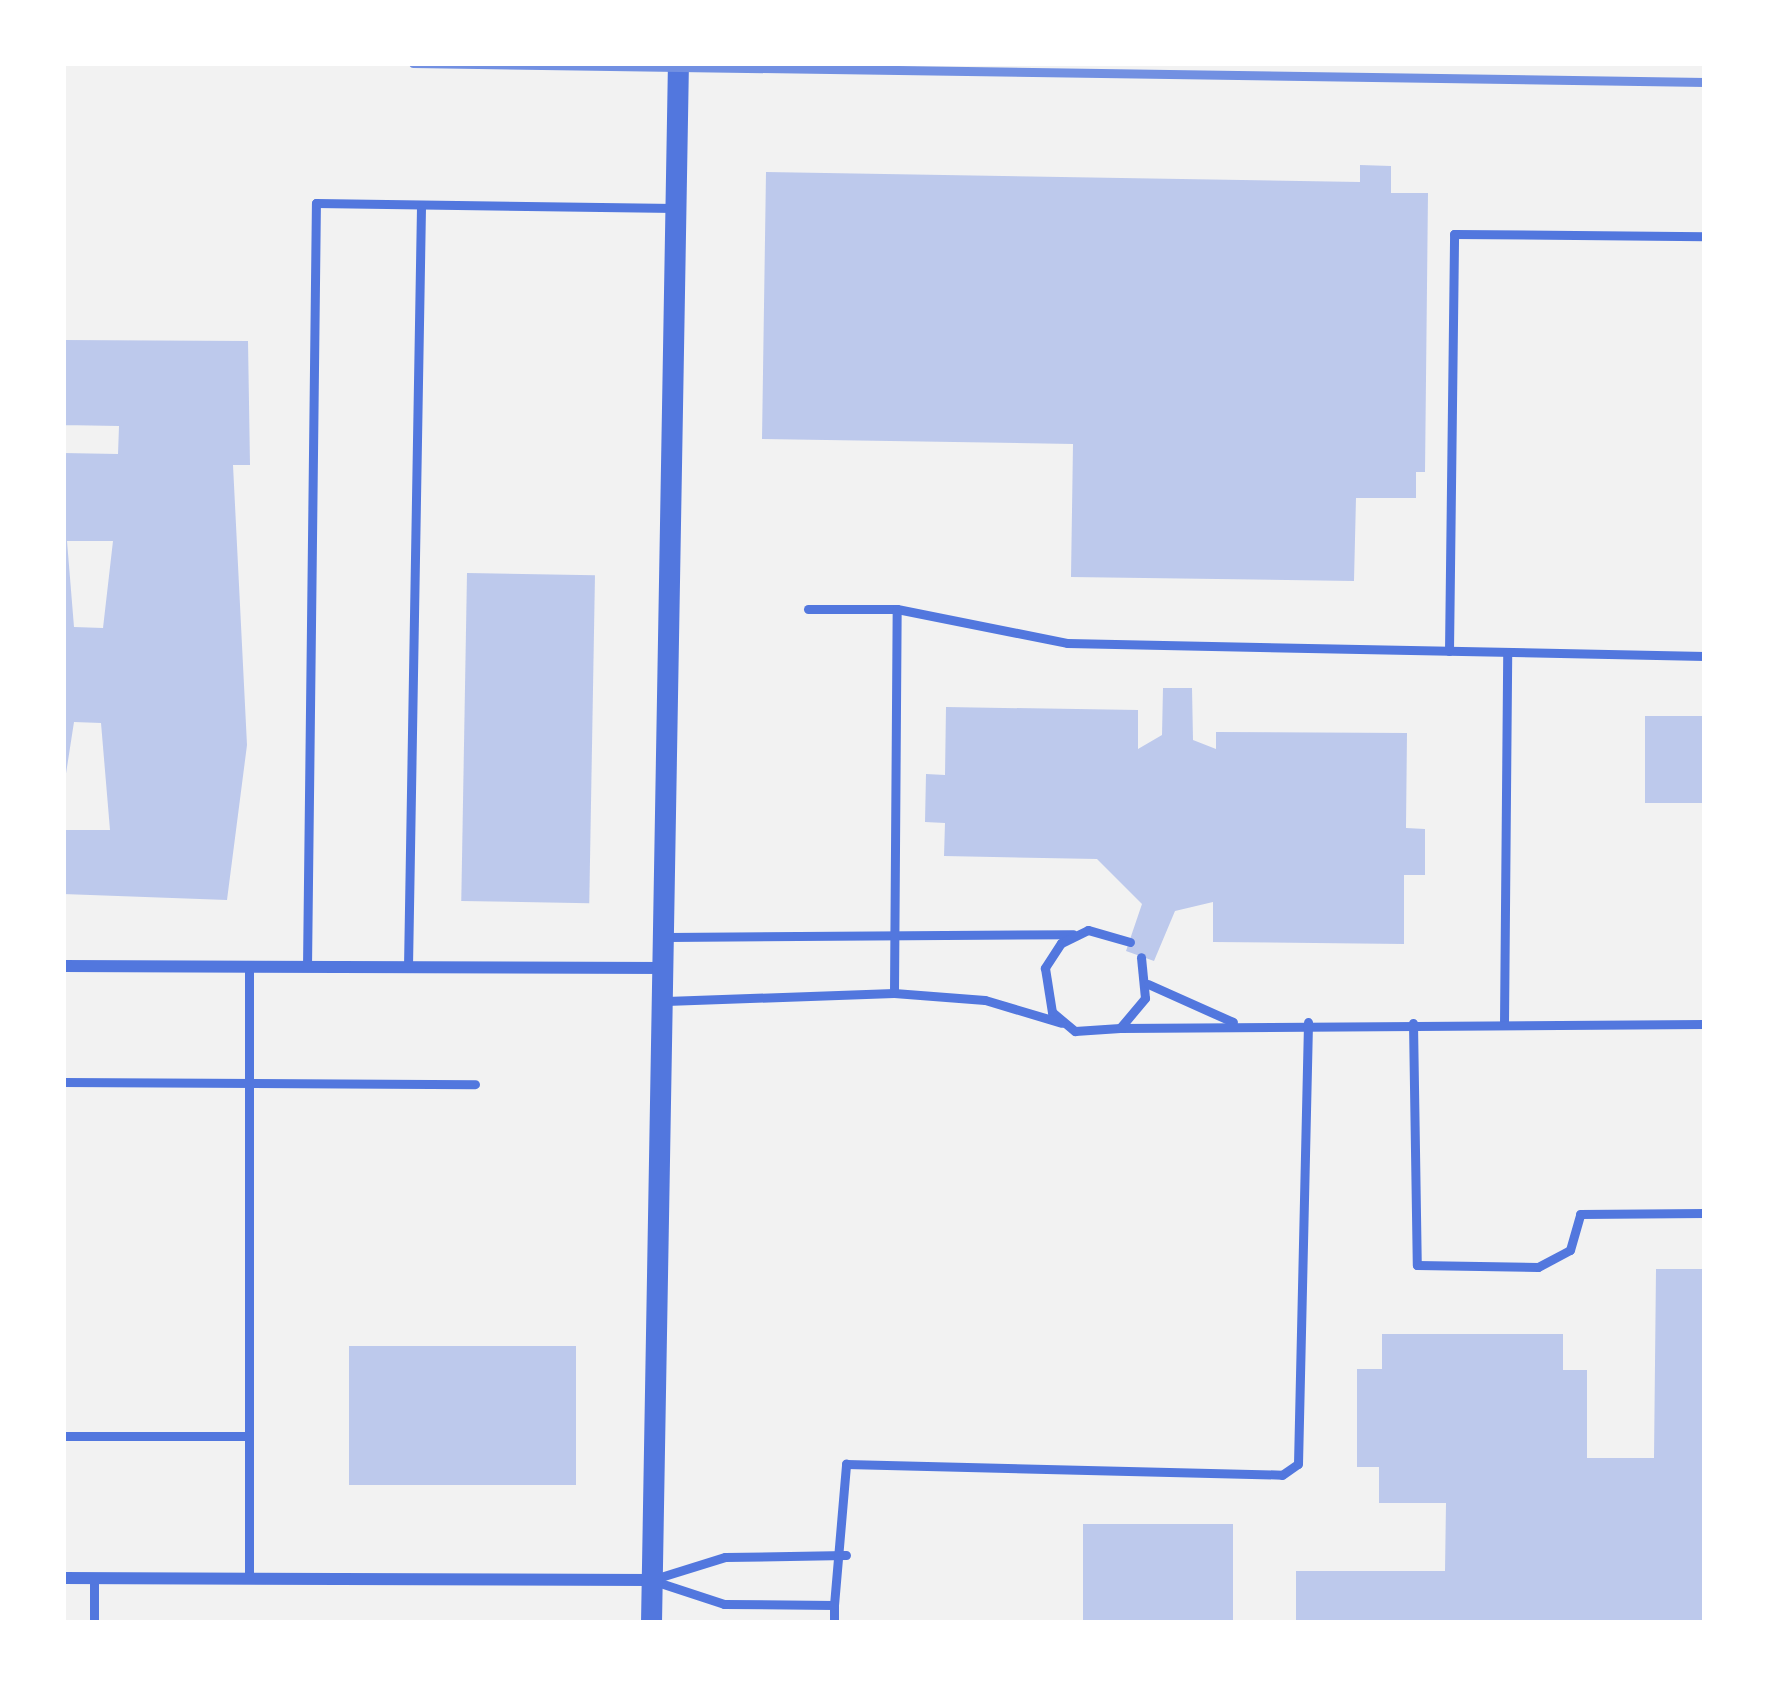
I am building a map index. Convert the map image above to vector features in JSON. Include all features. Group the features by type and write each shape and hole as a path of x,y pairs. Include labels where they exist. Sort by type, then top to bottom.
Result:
{"street":[{"path":"651,1623 668,937 678,63"},
{"path":"63,966 667,968"},
{"path":"63,1578 651,1580"}],"lane":[{"path":"307,967 316,203 676,208"},
{"path":"407,967 422,205"},
{"path":"1449,651 1454,235 1705,236"},
{"path":"808,609 897,609 1067,644 1705,656"},
{"path":"894,993 897,609"},
{"path":"1504,1023 1508,652"},
{"path":"668,937 1073,934 1130,942"},
{"path":"1062,1023 1045,998 1045,968 1073,934"},
{"path":"1120,1028 1148,984 1142,957"},
{"path":"249,1579 250,967"},
{"path":"1148,984 1233,1022"},
{"path":"666,1001 894,993 985,1000 1090,1034 1120,1028 1203,1033 1233,1022 1705,1024"},
{"path":"834,1623 846,1555 846,1465 1282,1475 1300,1457 1308,1022"},
{"path":"1413,1023 1417,1265 1526,1269 1570,1250 1580,1214 1705,1213"},
{"path":"63,1082 476,1084"},
{"path":"63,1436 248,1436"},
{"path":"651,1580 725,1557 846,1555"},
{"path":"94,1578 94,1623"},
{"path":"651,1580 724,1604 834,1605"}],"building":[{"path":"1360,165 1391,166 1391,193 1428,193 1425,472 1416,472 1416,498 1356,498 1354,581 1071,577 1073,444 762,439 766,172 1360,182"},
{"path":"63,340 248,341 250,465 233,465 247,745 227,900 63,894 63,830 110,830 101,723 74,722 63,793 63,453 118,454 119,426 63,425","holes":["67,541 113,541 103,628 74,627"]},
{"path":"467,573 595,575 589,903 461,901"},
{"path":"1163,688 1192,688 1193,740 1216,749 1216,732 1407,733 1406,828 1425,829 1425,875 1404,875 1404,944 1213,942 1213,902 1175,911 1154,961 1126,951 1142,904 1097,859 944,856 945,823 925,822 926,774 945,775 946,707 1138,710 1138,749 1162,735"},
{"path":"1645,716 1705,716 1705,803 1645,803"},
{"path":"1656,1269 1705,1269 1705,1623 1296,1623 1296,1571 1445,1571 1446,1503 1379,1503 1379,1467 1357,1467 1357,1369 1382,1369 1382,1334 1563,1334 1563,1370 1587,1370 1587,1458 1654,1458"},
{"path":"349,1346 576,1346 576,1485 349,1485"},
{"path":"1083,1524 1233,1524 1233,1623 1083,1623"}],"railway":[{"path":"413,63 1705,82"}]}
